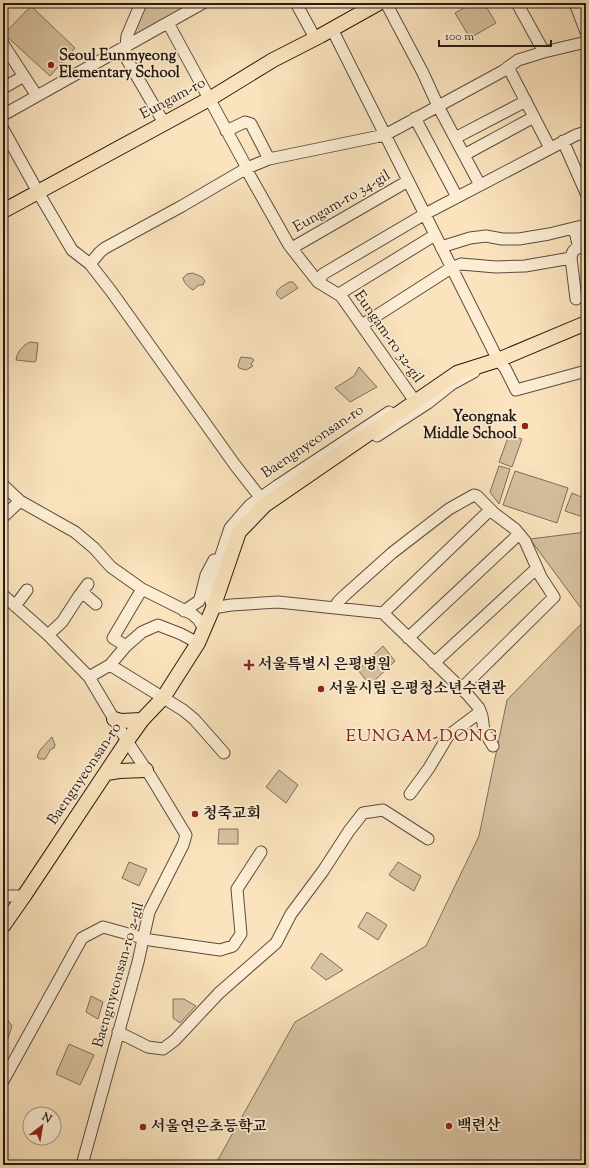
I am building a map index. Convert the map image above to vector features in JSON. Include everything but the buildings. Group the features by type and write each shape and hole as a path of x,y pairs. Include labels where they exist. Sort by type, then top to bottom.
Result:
{"main road":[{"name":"Eungam-ro","path":"3,211 209,99 273,60 332,29 373,4"},
{"name":"Baengnyeonsan-ro","path":"3,926 127,741 142,720 163,698 198,644 213,608 226,557 239,532 265,505 457,373 498,360 586,323"},
{"path":"114,719 121,721 142,720"},
{"path":"106,773 146,770"}],"street":[{"path":"140,3 127,36 125,56 164,123"},
{"path":"3,115 204,3"},
{"path":"296,3 315,38"},
{"path":"386,3 480,185"},
{"path":"517,3 544,52"},
{"path":"579,5 586,32"},
{"name":"Eungam-ro 32-gil","path":"168,23 247,168 252,180 292,248 318,282 341,296 412,397"},
{"name":"Eungam-ro 34-gil","path":"332,29 498,360 505,368 516,390 586,371"},
{"path":"90,264 105,248 182,206 247,168 269,159 385,135 503,72 518,60 586,42"},
{"path":"4,48 37,96"},
{"path":"508,68 550,148"},
{"path":"3,88 24,76"},
{"path":"455,138 526,102"},
{"path":"464,155 534,117"},
{"path":"415,118 457,197"},
{"path":"226,131 245,122 251,124 269,159"},
{"path":"3,129 72,250 90,264 112,291 235,465 260,497"},
{"path":"318,282 323,274 425,214 563,141 586,132"},
{"path":"563,141 586,193"},
{"name":"Eungam-ro 34-gil","path":"292,248 408,181"},
{"path":"441,247 470,238 486,236 502,239 519,239 549,234 586,225"},
{"path":"574,228 582,247 575,249 571,258 576,299"},
{"name":"Eungam-ro 32-gil","path":"339,294 435,235"},
{"path":"362,325 460,264 496,267 525,266 571,258"},
{"name":"Baengnyeonsan-ro","path":"226,557 230,528 250,505 260,497 461,366 498,360"},
{"path":"3,485 20,501 44,516 75,532 94,548 112,568 142,589 192,614 198,619 204,628"},
{"path":"334,608 345,595 392,553 448,509 474,495 477,496 490,510 515,529 525,541 541,577 554,597 461,689"},
{"path":"3,517 20,501"},
{"path":"383,613 490,510"},
{"path":"408,638 519,534"},
{"path":"184,611 199,601 209,568 214,560 226,557"},
{"path":"434,663 537,568"},
{"path":"48,635 62,622 85,588 96,604"},
{"path":"126,646 113,638 142,589"},
{"path":"7,601 27,590"},
{"name":"Baengnyeonsan-ro 2-gil","path":"7,601 48,635 89,677 186,835 183,845 149,912 138,962 82,1165"},
{"path":"213,608 231,605 278,602 383,613 479,708 484,730 493,746"},
{"path":"89,677 110,665 126,646 142,632 158,625 181,634 198,644"},
{"path":"110,665 182,710 194,720 224,752"},
{"path":"410,794 448,736 480,712"},
{"path":"118,1032 148,1047 163,1049 175,1040 219,994 276,943 291,914 363,813 383,810 428,839"},
{"path":"3,1081 82,938 103,928 143,938 220,950 233,946 241,934 237,888 261,852"},
{"path":"3,896 24,896"}],"shaded area":[{"path":"145,3 179,3 183,10 131,37"},
{"path":"473,3 484,3 496,23 470,38 455,13"},
{"path":"31,6 75,48 50,76 4,34"},
{"path":"193,273 202,277 205,281 203,285 199,285 193,290 186,285 183,278 187,274"},
{"path":"289,282 293,282 298,288 281,299 277,294 277,291 280,287"},
{"path":"30,342 38,343 36,361 16,360 21,349"},
{"path":"241,357 251,358 254,360 251,364 253,366 246,370 239,368 238,366"},
{"path":"359,367 377,387 350,402 335,388 354,376"},
{"path":"509,435 522,439 512,467 499,462"},
{"path":"499,466 510,469 499,504 490,492"},
{"path":"515,471 568,488 557,523 503,505"},
{"path":"572,493 586,499 586,518 565,511"},
{"path":"586,532 586,615 530,539"},
{"path":"586,619 586,1165 215,1165 295,1022 426,946 479,836 507,700"},
{"path":"383,646 395,661 370,685 358,670"},
{"path":"52,737 55,745 54,748 51,749 45,759 39,759 37,757 40,750"},
{"path":"279,770 298,785 286,803 266,787"},
{"path":"219,829 238,829 238,844 218,844"},
{"path":"129,862 147,869 139,886 122,878"},
{"path":"398,862 421,876 414,891 389,875"},
{"path":"367,912 387,925 378,940 358,927"},
{"path":"321,953 343,970 326,980 311,968"},
{"path":"91,996 103,1002 98,1019 86,1012"},
{"path":"173,999 184,999 196,1006 180,1023 173,1018"},
{"path":"6,1018 12,1026 3,1050 3,1019"},
{"path":"69,1044 94,1055 80,1085 56,1074"}],"place":[{"name":"Seoul Eunmyeong Elementary School","path":"51,65"},
{"name":"Yeongnak Middle School","path":"525,426"},
{"name":"서울특별시 은평병원","path":"249,665"},
{"name":"서울시립 은평청소년수련관","path":"321,689"},
{"name":"청죽교회","path":"195,814"},
{"name":"백련산","path":"449,1126"},
{"name":"서울연은초등학교","path":"143,1127"}],"district":[{"name":"EUNGAM-DONG","path":"422,737"}]}
